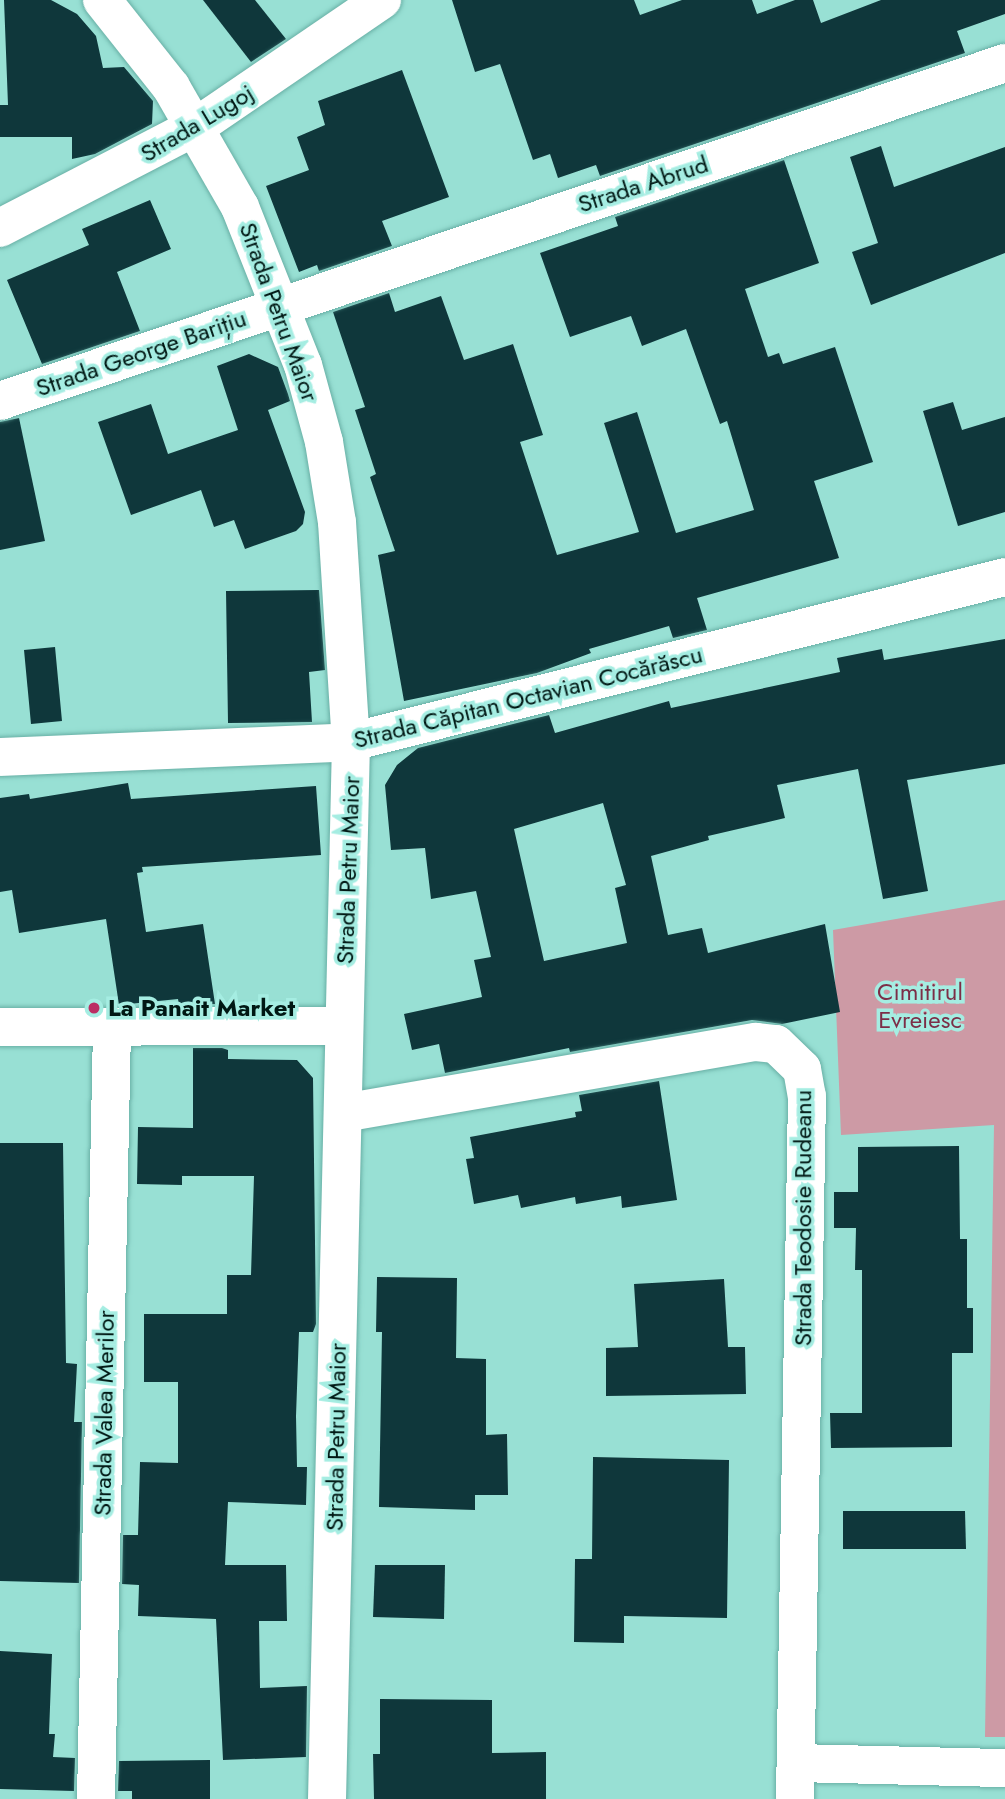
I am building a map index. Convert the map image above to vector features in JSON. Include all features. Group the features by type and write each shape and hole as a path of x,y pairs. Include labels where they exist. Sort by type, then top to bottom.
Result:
{"street":[{"name":"Strada Petru Maior","path":"102,0 197,126 240,207 281,304 324,442 344,591 351,742 327,1799"},
{"name":"Strada Lugoj","path":"0,228 197,126 382,0"},
{"name":"Strada Abrud","path":"281,304 1005,63"},
{"name":"Strada George Barițiu","path":"0,401 281,304"},
{"name":"Strada Căpitan Octavian Cocărăscu","path":"0,757 351,742 1005,577"},
{"path":"0,1027 343,1026"},
{"name":"Strada Valea Merilor","path":"96,1799 112,1027"},
{"name":"Strada Teodosie Rudeanu","path":"343,1113 756,1042 776,1044 802,1069 807,1096 795,1781"},
{"path":"795,1781 1005,1768"}],"green space":[{"name":"Cimitirul Evreiesc","path":"1005,900 1005,1737 985,1737 994,1125 841,1135 833,930"}],"building":[{"path":"4,0 51,0 77,14 96,36 103,68 124,67 153,101 152,124 95,154 72,159 72,137 0,137 0,105 8,105"},
{"path":"203,0 255,0 286,39 251,62"},
{"path":"452,0 634,0 640,15 682,0 752,0 757,14 795,0 813,0 821,23 881,0 1005,0 1005,14 957,31 965,53 600,176 596,165 558,178 550,154 533,160 500,64 475,72"},
{"path":"402,70 449,197 382,221 392,246 319,271 317,265 299,272 266,186 309,170 297,137 325,125 318,101"},
{"path":"881,146 894,187 1005,147 1005,253 871,305 852,252 878,243 850,157"},
{"path":"784,160 819,263 745,289 768,357 779,353 783,364 835,347 873,462 814,481 839,558 697,598 707,630 673,638 669,626 589,649 591,653 537,673 404,701 378,555 395,551 370,477 376,474 355,410 365,407 333,312 389,293 395,312 441,296 464,360 513,344 543,435 520,442 557,555 639,532 604,423 637,412 676,533 754,510 727,421 720,424 686,329 642,346 631,316 570,337 540,253 618,226 615,217"},
{"path":"150,200 171,249 117,272 140,331 42,364 7,280 89,245 82,229"},
{"path":"249,354 278,367 288,394 290,401 268,410 305,512 303,524 296,531 245,549 234,520 214,527 201,490 131,515 98,422 151,404 168,454 238,430 217,366"},
{"path":"953,402 962,430 1005,417 1005,512 958,526 923,411"},
{"path":"19,418 45,541 0,550 0,422"},
{"path":"319,590 325,670 309,672 312,722 228,723 226,591"},
{"path":"1005,639 1005,764 907,780 928,891 883,899 858,769 777,785 785,818 708,836 709,840 651,856 668,935 702,928 708,953 825,924 840,1012 782,1024 752,1020 570,1052 569,1048 445,1073 439,1044 412,1050 404,1014 482,997 474,960 491,957 476,891 431,899 425,848 391,850 385,785 397,765 418,748 549,715 555,733 669,701 671,708 840,672 837,658 882,649 884,660","holes":["603,803 626,885 615,888 627,943 544,961 514,829"]},
{"path":"55,647 62,721 31,724 24,650"},
{"path":"128,783 131,799 316,786 321,855 142,867 143,872 137,873 146,932 203,924 215,1004 179,1005 178,999 119,1005 106,919 19,933 12,890 0,892 0,798 29,794 30,799"},
{"path":"193,1048 222,1048 228,1050 228,1059 297,1060 313,1078 316,1324 313,1332 299,1332 296,1416 297,1467 307,1467 306,1505 228,1502 225,1565 286,1565 287,1621 259,1621 260,1688 307,1686 306,1757 223,1760 216,1619 138,1616 139,1585 122,1584 123,1535 138,1535 140,1462 178,1463 178,1382 144,1382 144,1314 227,1314 227,1275 251,1275 254,1176 182,1176 182,1185 137,1184 138,1127 193,1128"},
{"path":"659,1081 677,1200 622,1208 621,1196 576,1204 575,1197 521,1208 518,1195 474,1204 466,1159 474,1158 470,1137 576,1117 575,1112 582,1111 579,1095"},
{"path":"0,1143 63,1143 66,1363 77,1364 74,1422 82,1422 79,1583 0,1581"},
{"path":"959,1146 960,1239 967,1239 967,1308 973,1308 973,1353 952,1353 952,1447 831,1448 830,1413 862,1413 862,1270 855,1270 856,1228 834,1228 834,1192 858,1192 858,1147"},
{"path":"377,1277 457,1278 456,1358 486,1359 486,1435 507,1434 508,1495 475,1495 475,1510 379,1507 382,1332 376,1332"},
{"path":"724,1279 728,1347 745,1347 746,1394 606,1396 606,1348 638,1347 634,1284"},
{"path":"593,1457 729,1460 727,1618 624,1616 624,1643 574,1642 575,1559 592,1559"},
{"path":"843,1511 965,1511 966,1549 843,1549"},
{"path":"375,1565 445,1565 444,1619 373,1617"},
{"path":"0,1651 52,1654 49,1734 55,1734 53,1757 75,1758 74,1791 0,1789"},
{"path":"380,1699 492,1700 492,1753 546,1752 546,1799 374,1799 373,1754 380,1754"},
{"path":"210,1760 210,1799 132,1799 132,1791 118,1791 119,1761"}],"place":[{"name":"La Panait Market","path":"94,1008"}]}
